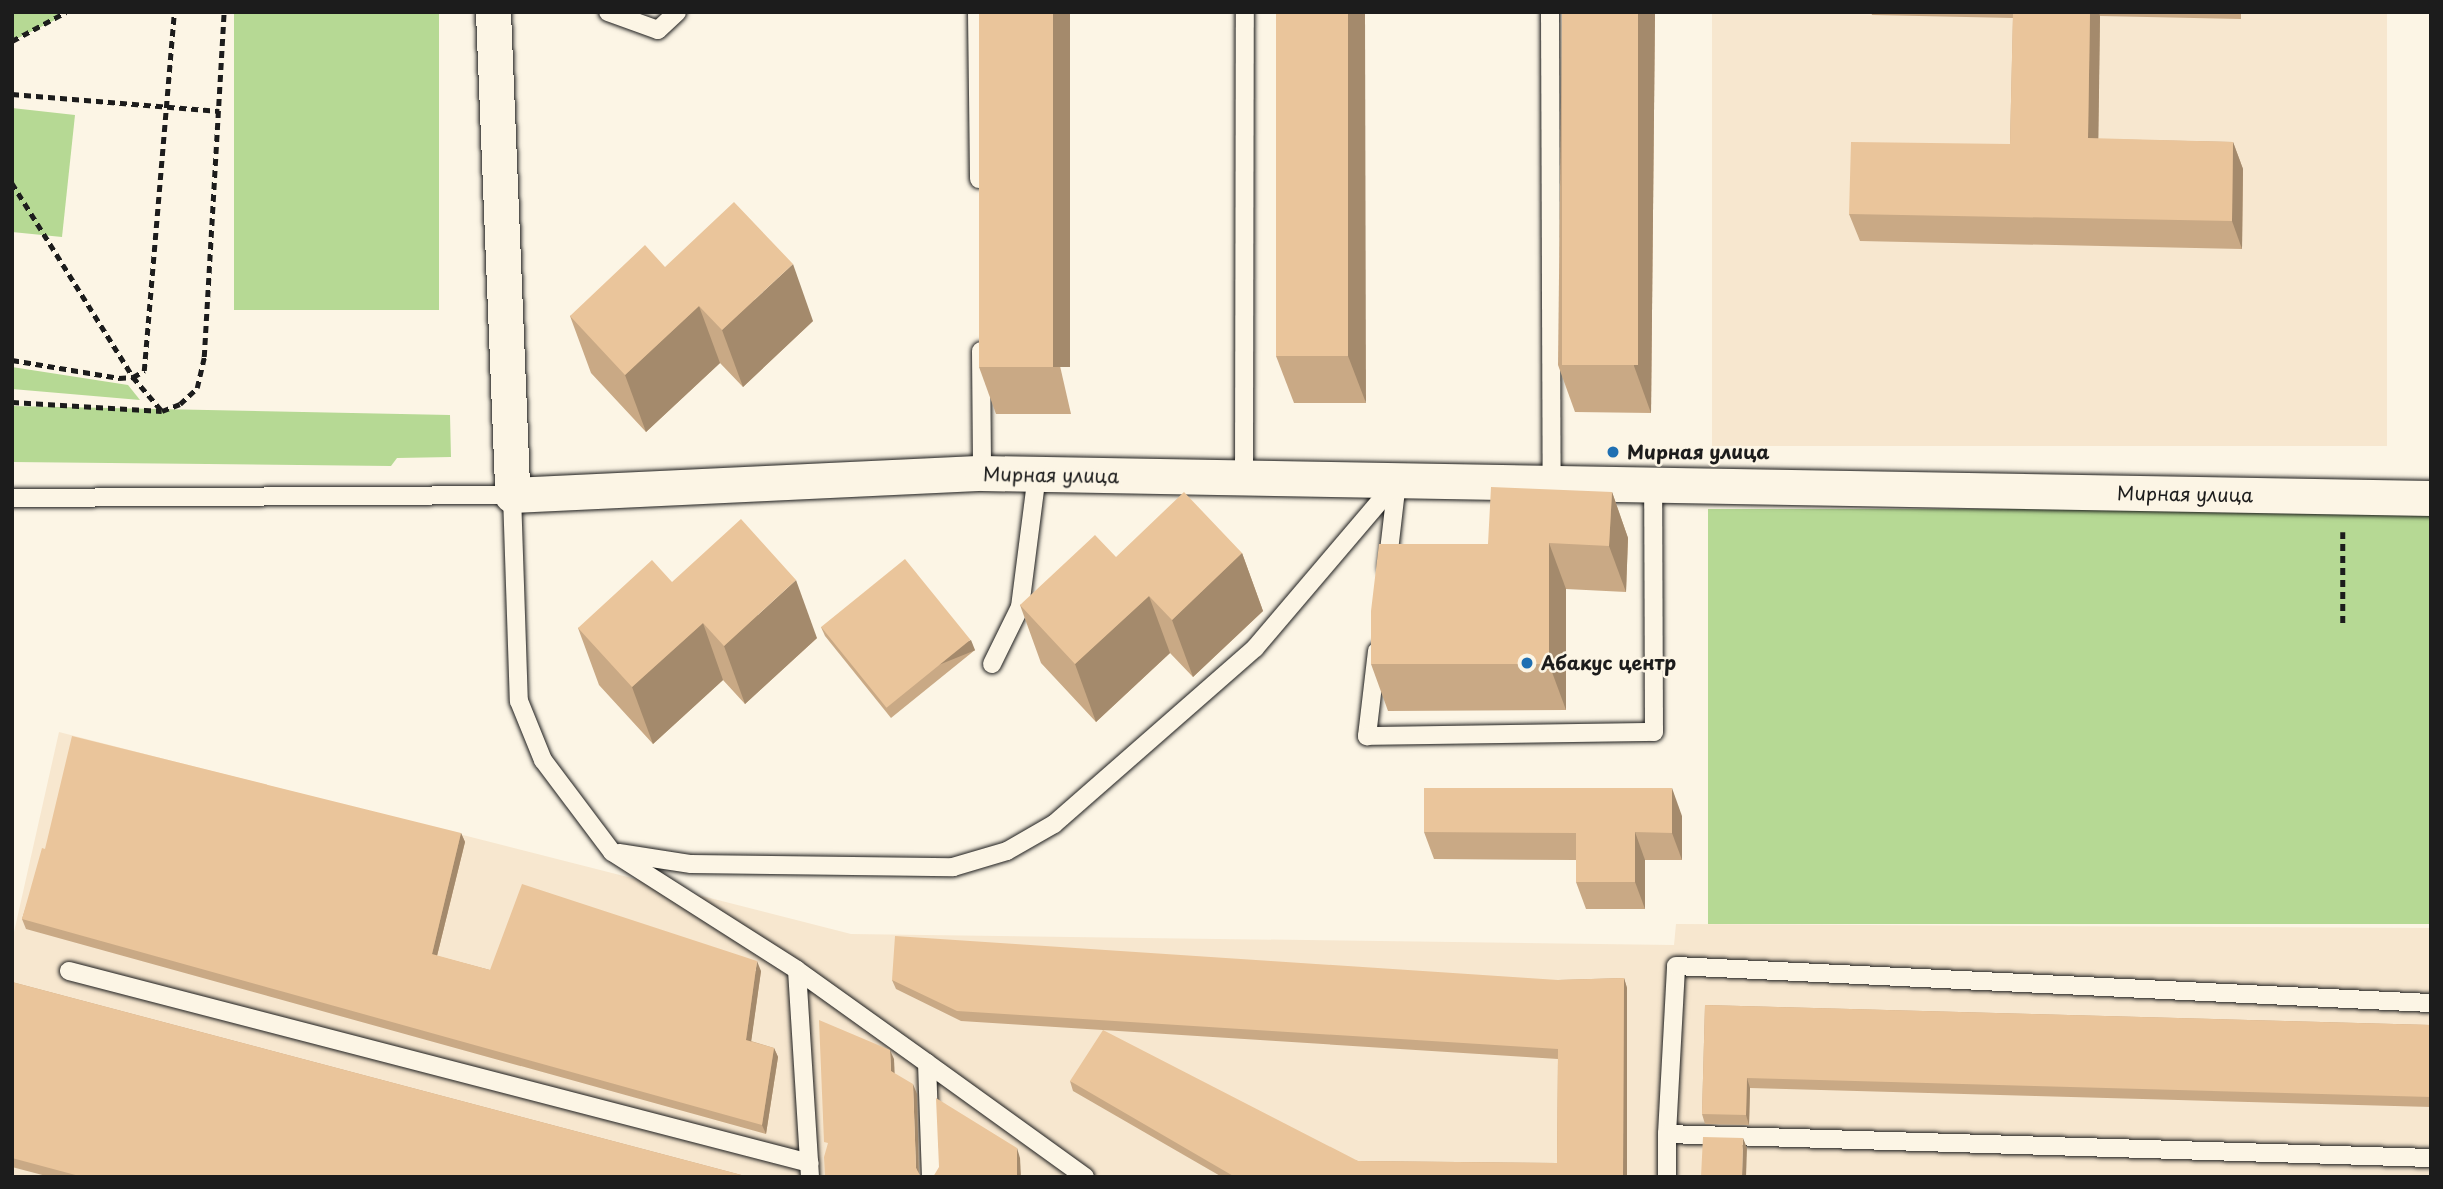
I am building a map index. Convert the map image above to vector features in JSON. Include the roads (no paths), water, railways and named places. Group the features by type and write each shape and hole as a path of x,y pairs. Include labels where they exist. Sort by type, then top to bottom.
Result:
{"street":[{"path":"493,12 512,495"},
{"name":"Мирная улица","path":"512,495 982,473 2431,498"}],"lane":[{"path":"608,12 658,30 677,12"},
{"path":"977,12 979,191"},
{"path":"1244,477 1245,12"},
{"path":"1550,12 1552,483"},
{"path":"981,329 982,473"},
{"path":"992,664 1020,607 1037,474"},
{"path":"612,852 691,864 953,867 1007,851 1054,824 1255,648 1397,481"},
{"path":"1385,588 1397,481"},
{"path":"1380,629 1367,736 1654,732 1653,485"},
{"path":"12,498 512,495 519,701 543,760 612,852 797,971 1085,1177"},
{"path":"1667,1177 1676,965 2431,1003"},
{"path":"69,971 810,1170 797,971"},
{"path":"927,1063 931,1177"},
{"path":"1667,1134 2431,1158"}],"place":[{"name":"Мирная улица","path":"1613,452"},
{"name":"Абакус центр","path":"1527,663"}]}
